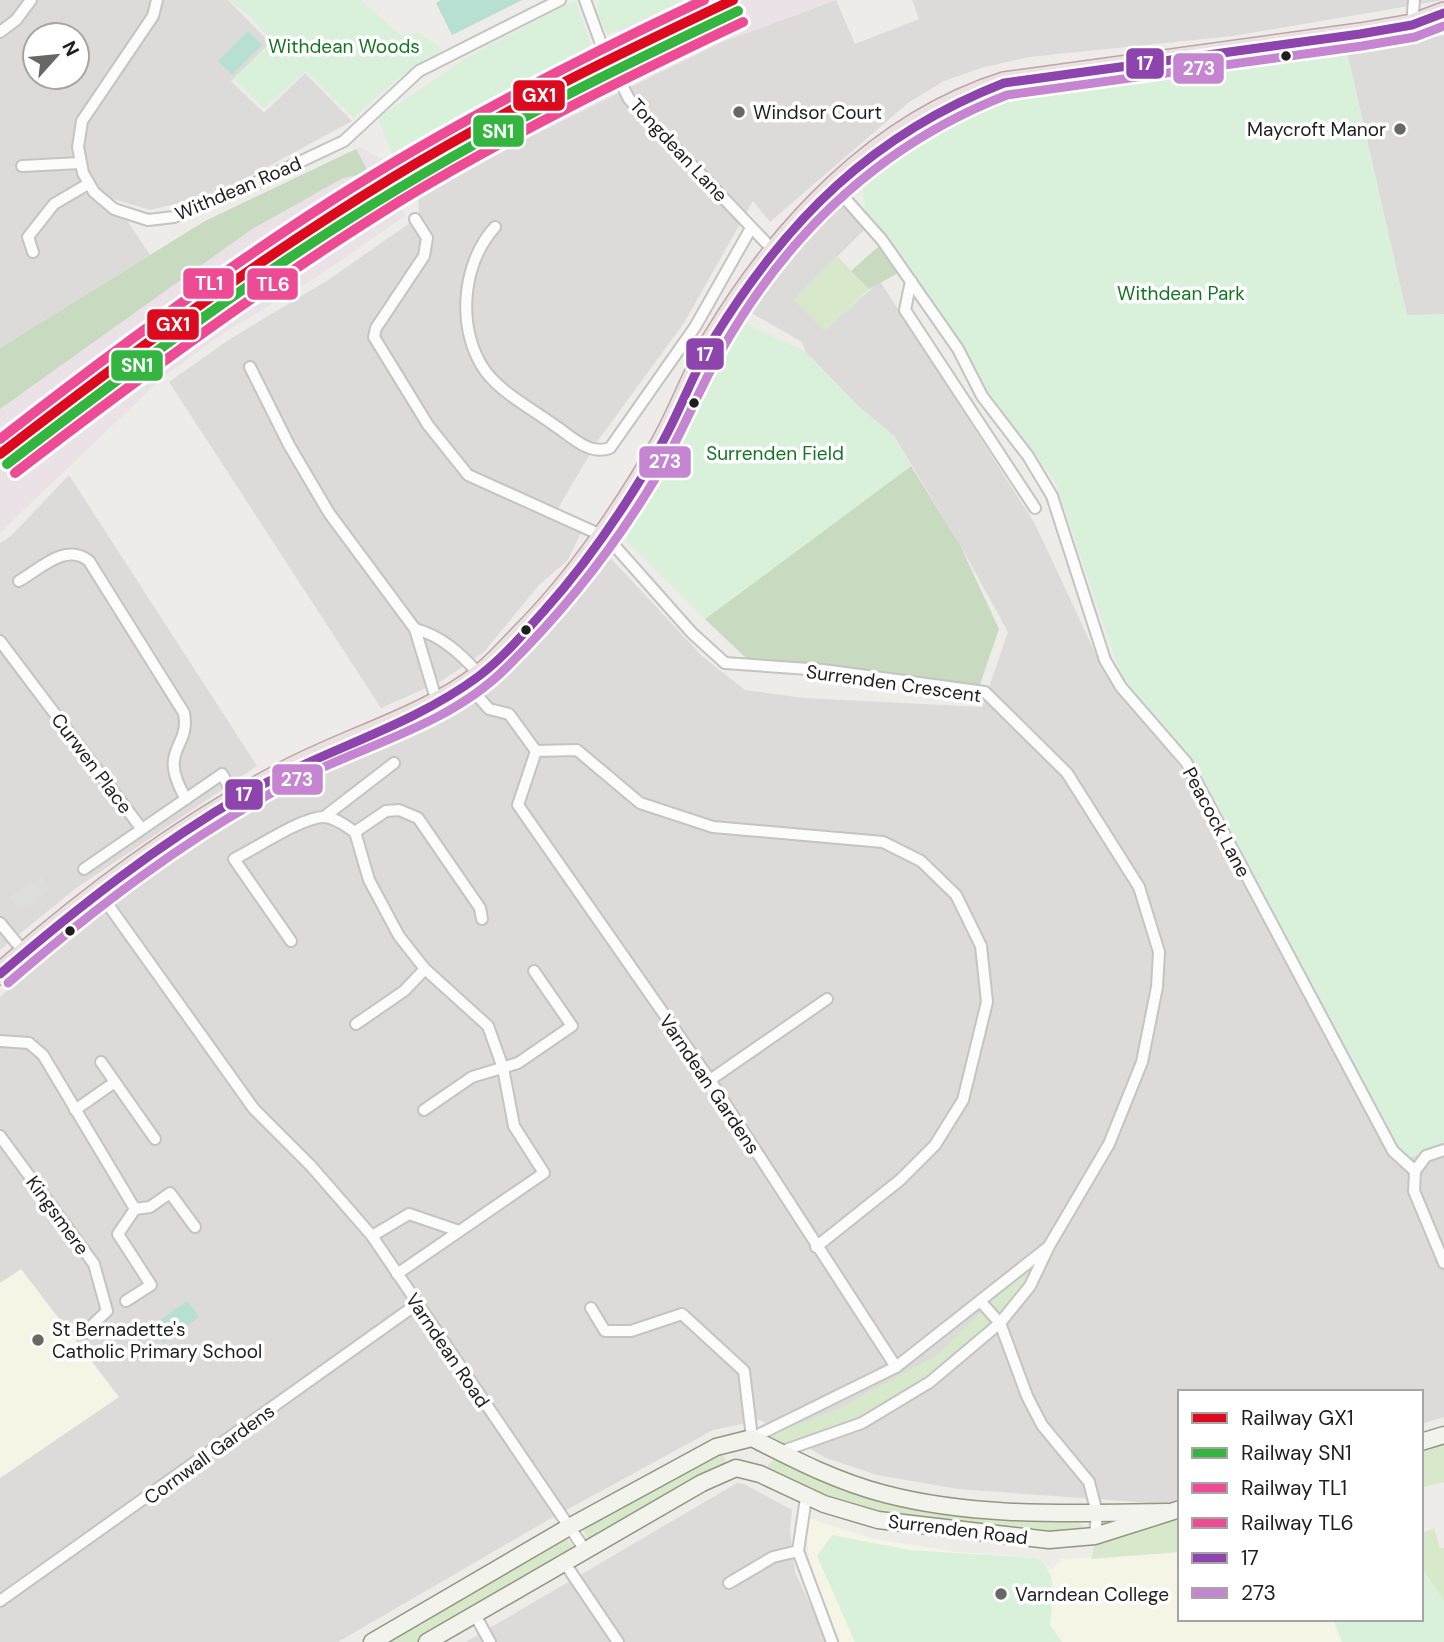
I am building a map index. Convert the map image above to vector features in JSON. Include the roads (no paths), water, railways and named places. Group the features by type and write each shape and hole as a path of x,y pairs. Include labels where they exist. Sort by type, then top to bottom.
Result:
{"highway":[{"path":"0,974 99,892 236,799 330,748 437,702 474,680 527,629 601,536 661,443 713,339 774,251 834,186 892,138 929,114 966,95 1004,83 1412,25 1436,14"}],"street":[{"path":"0,32 16,20 31,0"},
{"name":"Withdean Road","path":"157,0 153,16 82,121 78,131 80,163 88,184 102,200 125,215 148,220 174,217 246,188 344,141 419,71 560,0"},
{"name":"Tongdean Lane","path":"585,0 600,41 629,99 774,251"},
{"path":"1412,25 1414,0"},
{"path":"22,166 80,163"},
{"path":"33,251 28,237 54,204 88,184"},
{"name":"Peacock Lane","path":"834,186 882,240 911,281 958,349 982,396 1028,456 1052,496 1105,660 1121,687 1186,762 1393,1151 1415,1171"},
{"name":"Surrenden Crescent","path":"415,219 427,238 424,256 376,328 376,342 428,425 468,475 613,544 692,633 724,663 823,670 985,692 1068,773 1139,887 1159,952 1157,987 1142,1062 1109,1144 1049,1246 1030,1286 1000,1323 930,1382 873,1416 780,1452"},
{"path":"495,227 482,241 468,277 466,323 485,370 497,383 556,426 589,448 600,452 610,448 664,374 695,327 751,228"},
{"path":"911,281 905,310 1035,508"},
{"path":"250,367 289,445 329,513 415,628 437,702"},
{"path":"19,581 64,554 76,554 89,561 184,713 185,728 173,762 175,779 186,799"},
{"path":"415,628 432,633 466,660 489,709 509,714 536,751 578,750 640,803 713,827 883,842 921,861 956,895 981,946 987,1002 964,1100 927,1154 900,1180 816,1247"},
{"name":"Curwen Place","path":"0,641 141,828 84,869"},
{"name":"Varndean Gardens","path":"536,751 518,805 710,1080 896,1367"},
{"path":"291,941 234,859 309,821 324,817 394,763"},
{"path":"141,828 222,774 236,799"},
{"path":"355,832 386,811 399,810 418,818 480,908 482,919"},
{"path":"324,817 340,822 355,832 379,904 425,969 488,1026 503,1068 514,1126 544,1173 397,1275"},
{"name":"Varndean Road","path":"99,892 254,1109 311,1166 372,1236 585,1550"},
{"path":"0,923 24,952"},
{"path":"356,1024 404,991 425,969"},
{"path":"424,1110 472,1077 518,1063 572,1026 534,971"},
{"path":"710,1080 827,999"},
{"path":"0,1041 29,1042 43,1055 135,1209"},
{"path":"101,1062 155,1139"},
{"path":"75,1110 115,1082"},
{"name":"Kingsmere","path":"0,1136 94,1264 107,1311 84,1333"},
{"path":"1444,1150 1426,1156 1415,1171 1414,1191 1444,1263"},
{"path":"126,1301 151,1285 118,1234 135,1209 150,1207 170,1194 194,1227"},
{"path":"372,1236 409,1214 459,1231"},
{"name":"Surrenden Crescent","path":"752,1438 896,1367 1049,1246"},
{"path":"980,1301 1000,1323 1027,1396 1042,1425 1089,1482 1097,1513 1095,1536"},
{"name":"Cornwall Gardens","path":"0,1601 417,1304"},
{"path":"372,1642 569,1527 716,1447 752,1438 744,1371 682,1314 631,1331 605,1331 591,1308"},
{"path":"1423,1440 1444,1435"},
{"name":"Surrenden Road","path":"752,1438 816,1471 884,1494 953,1508 1034,1513 1173,1510"},
{"path":"427,1642 725,1470 736,1468 734,1441"},
{"path":"754,1473 764,1456 780,1452"},
{"name":"Surrenden Road","path":"736,1468 754,1473 806,1498 878,1520 1049,1540 1095,1536 1173,1510"},
{"path":"806,1498 798,1551 832,1642"},
{"path":"729,1583 773,1558 798,1551"},
{"path":"564,1562 618,1642"},
{"path":"475,1615 490,1642"}],"rail line":[{"name":"TL1","path":"0,439 163,316 331,201 514,94 704,0"},
{"name":"GX1","path":"0,454 191,311 289,243 390,179 559,85 733,0"},
{"name":"SN1","path":"7,464 198,321 345,221 522,118 738,11"},
{"name":"TL6","path":"15,473 204,332 400,201 570,107 743,22"}],"place":[{"name":"Windsor Court","path":"739,112"},
{"name":"Maycroft Manor","path":"1400,129"},
{"name":"St Bernadette's Catholic Primary School","path":"38,1340"},
{"name":"Varndean College","path":"1001,1594"}],"park label":[{"name":"Withdean Woods","path":"344,46"},
{"name":"Withdean Park","path":"1181,293"},
{"name":"Surrenden Field","path":"775,453"}]}
